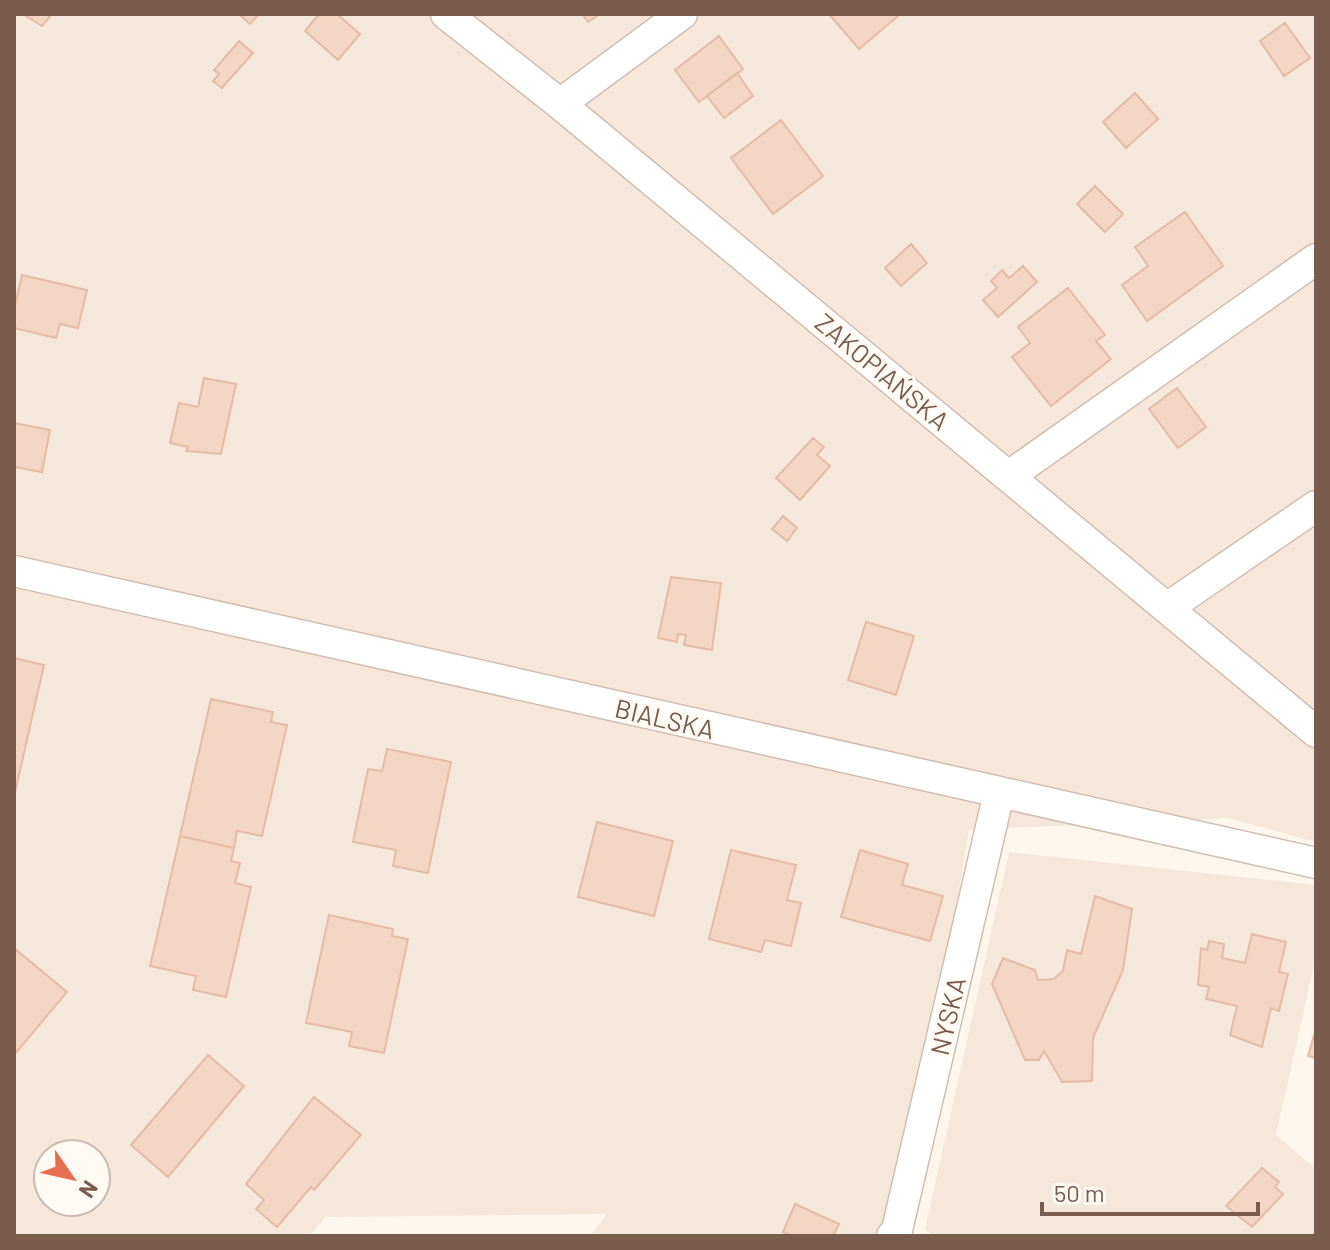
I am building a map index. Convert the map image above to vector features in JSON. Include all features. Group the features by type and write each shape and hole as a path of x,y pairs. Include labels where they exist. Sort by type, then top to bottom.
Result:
{"street":[{"name":"ZAKOPIAŃSKA","path":"446,14 560,104 1316,732"},
{"path":"560,104 682,14"},
{"path":"1009,476 1316,259"},
{"path":"1167,608 1316,506"},
{"name":"BIALSKA","path":"14,571 1316,863"},
{"name":"NYSKA","path":"892,1236 901,1214 999,793"}],"shaded area":[{"path":"14,14 1316,14 1316,842 1228,818 969,830 902,1236 590,1236 607,1214 326,1217 309,1236 14,1236"},
{"path":"1009,852 1316,885 1316,956 1276,1135 1316,1169 1316,1236 933,1236 925,1229"}],"building":[{"path":"23,14 52,14 42,26"},
{"path":"239,14 259,14 250,24"},
{"path":"319,14 337,14 360,34 338,60 305,31"},
{"path":"582,14 600,14 588,22"},
{"path":"829,14 896,14 898,16 859,49"},
{"path":"1285,23 1310,58 1284,76 1260,41"},
{"path":"719,36 743,69 699,102 675,70"},
{"path":"239,41 253,53 222,88 213,81 219,74 214,70"},
{"path":"737,73 753,96 724,118 707,96"},
{"path":"1135,93 1158,119 1126,148 1103,122"},
{"path":"781,120 823,176 773,214 731,158"},
{"path":"1095,186 1123,214 1105,232 1077,204"},
{"path":"1185,212 1223,266 1147,321 1122,285 1148,266 1135,247"},
{"path":"911,244 927,263 901,286 885,268"},
{"path":"1023,266 1037,282 998,317 983,300 997,288 991,281 1002,270 1009,278"},
{"path":"22,275 87,290 78,328 60,324 56,338 14,328 14,309"},
{"path":"1068,288 1105,335 1096,341 1111,359 1051,406 1012,357 1030,343 1018,327"},
{"path":"204,378 236,384 221,454 186,451 188,447 170,443 179,403 198,407"},
{"path":"1177,388 1206,427 1178,448 1149,409"},
{"path":"14,423 50,430 42,472 14,467"},
{"path":"813,438 824,447 817,455 830,466 800,500 776,478"},
{"path":"783,516 797,528 787,541 772,529"},
{"path":"671,577 721,583 712,650 684,645 686,635 678,634 677,642 658,638"},
{"path":"866,622 914,636 896,695 848,680"},
{"path":"14,658 44,665 14,797"},
{"path":"211,699 273,712 271,722 287,725 262,836 237,831 234,848 180,836"},
{"path":"387,749 451,762 428,873 393,866 396,850 353,842 368,769 382,771"},
{"path":"597,822 673,841 654,916 578,897"},
{"path":"180,836 234,848 231,861 240,863 235,883 251,887 226,997 193,990 196,976 150,966"},
{"path":"731,850 796,865 787,900 801,903 791,946 765,940 761,952 709,939"},
{"path":"860,850 908,864 902,885 943,896 930,941 841,917"},
{"path":"1095,896 1132,909 1123,970 1093,1038 1092,1081 1062,1082 1044,1051 1039,1060 1025,1060 992,984 1003,958 1035,970 1038,980 1054,979 1063,971 1067,950 1081,954"},
{"path":"329,915 393,929 392,936 408,939 384,1053 349,1046 352,1032 306,1023"},
{"path":"1252,934 1286,942 1279,972 1288,974 1279,1011 1271,1008 1262,1047 1230,1035 1237,1006 1206,999 1209,987 1198,985 1201,948 1207,950 1209,941 1224,944 1222,958 1245,963"},
{"path":"14,948 67,992 14,1055"},
{"path":"1316,1028 1316,1058 1308,1056"},
{"path":"208,1055 244,1086 168,1177 131,1145"},
{"path":"314,1097 361,1135 277,1227 256,1209 264,1200 246,1184"},
{"path":"1262,1168 1279,1182 1275,1187 1283,1194 1252,1227 1226,1206"},
{"path":"795,1204 839,1224 833,1236 793,1236 783,1232"}]}
